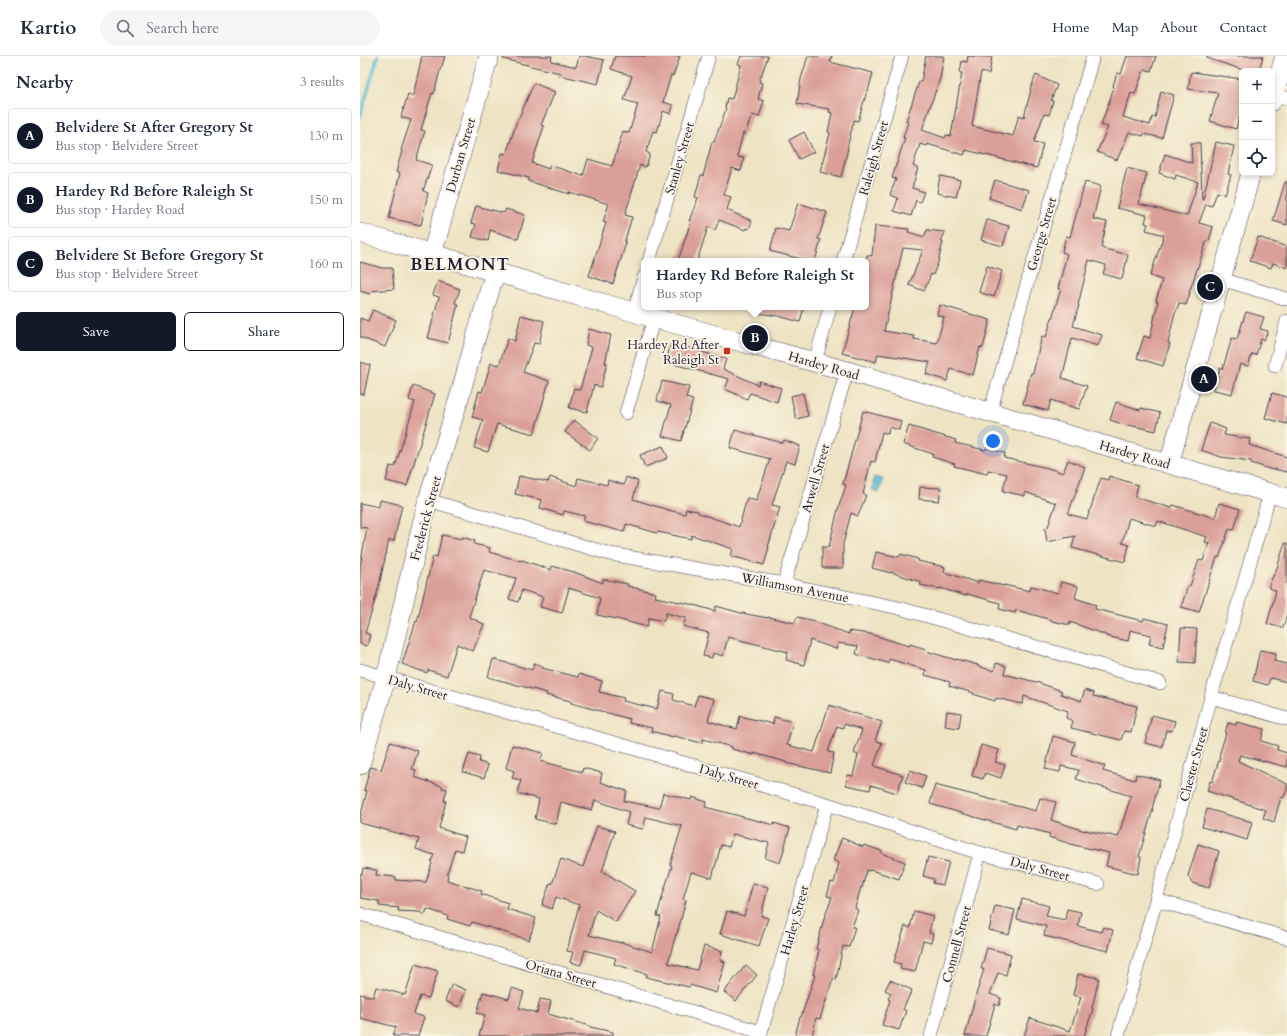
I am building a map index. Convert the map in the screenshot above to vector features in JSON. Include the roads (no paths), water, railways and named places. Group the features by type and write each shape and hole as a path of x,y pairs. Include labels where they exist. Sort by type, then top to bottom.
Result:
{"street":[{"name":"Durban Street","path":"432,254 489,56"},
{"name":"Stanley Street","path":"650,258 709,56"},
{"name":"Raleigh Street","path":"844,258 902,56"},
{"name":"George Street","path":"990,412 1093,56"},
{"path":"1278,98 1285,56"},
{"path":"1169,464 1250,176"},
{"name":"Hardey Road","path":"360,233 654,318 847,371 1279,496"},
{"name":"Frederick Street","path":"360,765 386,678 428,500 495,272"},
{"path":"1221,279 1287,299"},
{"path":"634,312 641,288"},
{"path":"815,362 829,310"},
{"path":"626,413 654,318"},
{"path":"1275,366 1287,321"},
{"name":"Atwell Street","path":"784,584 847,371"},
{"name":"Chester Street","path":"1118,1036 1211,697 1279,496"},
{"name":"Williamson Avenue","path":"428,500 610,554 784,584 899,608 1160,683"},
{"name":"Daly Street","path":"360,670 827,804 980,853 1098,884"},
{"path":"1211,697 1287,719"},
{"name":"Harley Street","path":"761,1034 827,804"},
{"name":"Connell Street","path":"931,1036 980,853"},
{"path":"1156,900 1287,938"},
{"name":"Oriana Street","path":"360,914 761,1034"}],"water":[{"path":"874,477 883,479 879,493 872,490"}],"waterway":[{"path":"360,117 378,56"}],"place":[{"name":"Belvidere St Before Gregory St","path":"1210,287"},
{"name":"Hardey Rd Before Raleigh St","path":"755,338"},
{"name":"Hardey Rd After Raleigh St","path":"727,351"},
{"name":"Belvidere St After Gregory St","path":"1204,379"}],"district":[{"name":"BELMONT","path":"460,264"}]}
